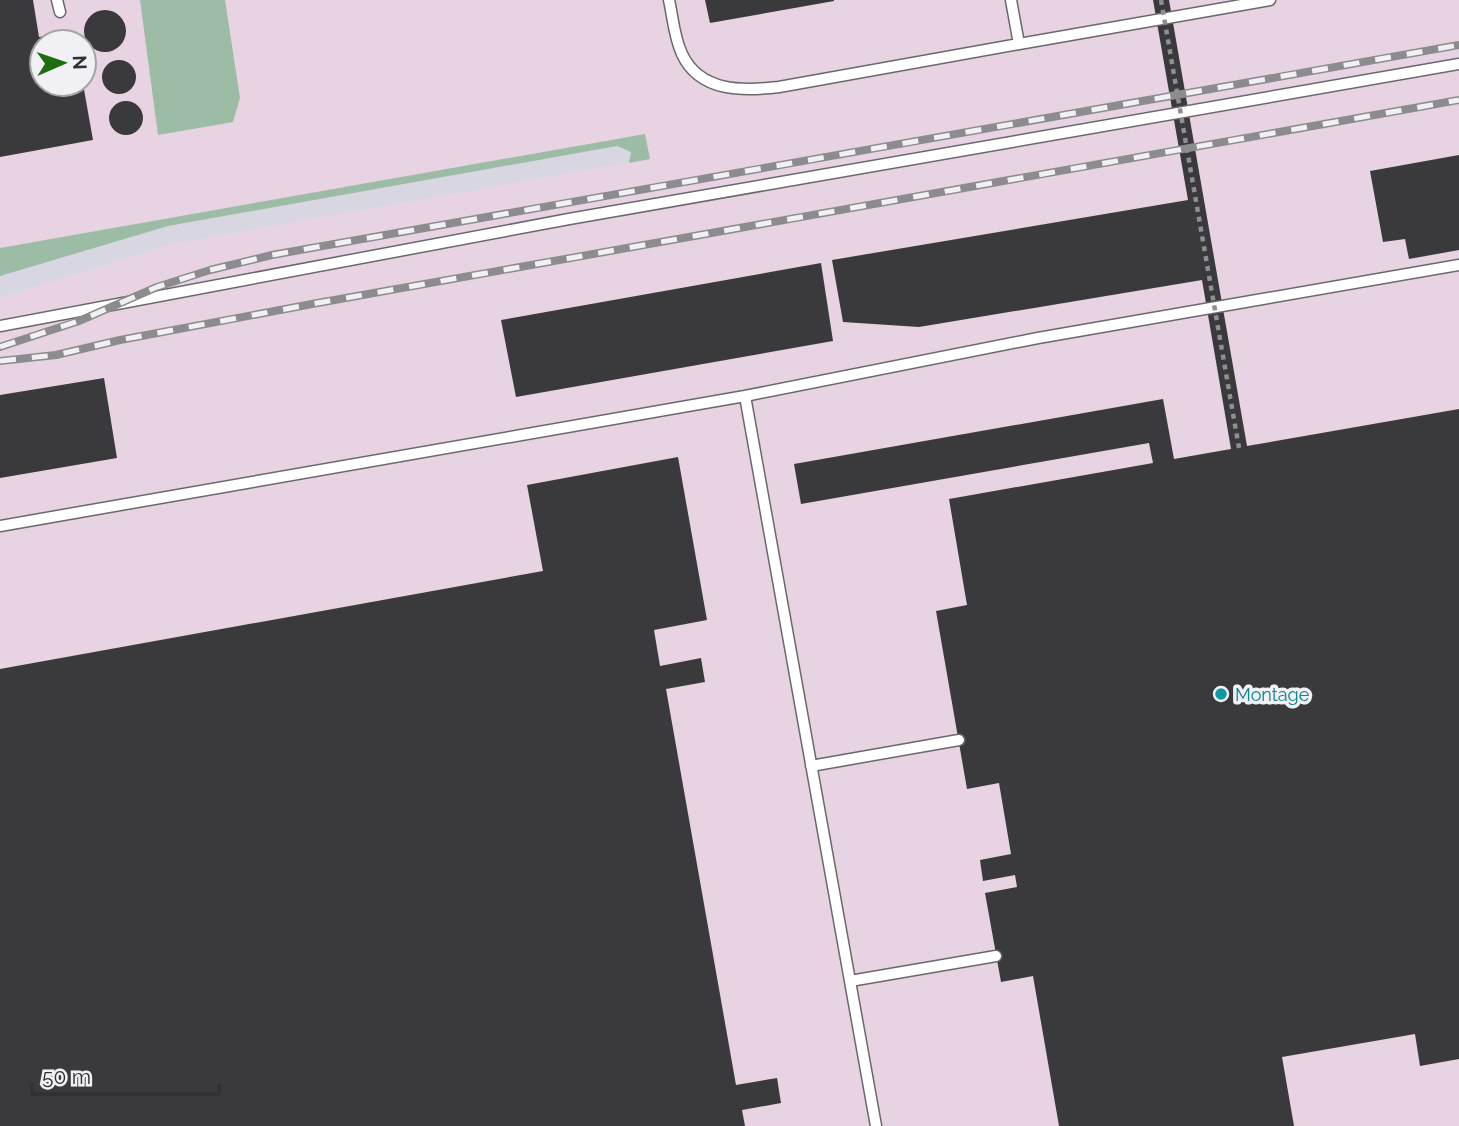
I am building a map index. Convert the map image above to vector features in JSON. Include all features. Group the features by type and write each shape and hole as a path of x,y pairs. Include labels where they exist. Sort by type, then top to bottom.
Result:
{"lane":[{"path":"57,0 60,12"},
{"path":"669,0 674,32 682,56 697,75 719,86 744,91 1019,44 1211,5 1270,0"},
{"path":"1011,0 1019,44"},
{"path":"0,326 582,217 1459,65"},
{"path":"0,526 745,396 1038,338 1459,265"},
{"path":"745,396 876,1126"},
{"path":"811,766 959,740"},
{"path":"850,981 996,956"}],"path":[{"path":"1161,0 1239,448"}],"shaded area":[{"path":"0,0 1459,0 1459,1126 0,1126 0,298 173,244 649,159 644,134 0,248"},
{"path":"645,134 650,159 173,244 0,298 0,248"}],"green space":[{"path":"140,0 225,0 240,98 233,122 158,135"},
{"path":"645,134 650,159 629,163 631,152 617,146 168,226 0,276 0,248"}],"building":[{"path":"0,0 33,0 38,28 28,28 28,98 86,98 93,140 0,157"},
{"path":"705,0 834,0 834,1 710,23"},
{"name":"Montage","path":"1153,0 1169,0 1247,446 1459,409 1459,1059 1420,1066 1415,1034 1282,1057 1294,1126 1059,1126 1033,976 1001,982 985,893 1017,887 1015,875 983,881 980,860 1011,854 999,783 967,789 936,611 967,605 949,499 1153,463 1149,443 801,504 794,464 1163,399 1174,459 1231,449 1202,280 919,327 843,322 832,260 1188,200"},
{"path":"105,10 120,16 126,31 120,46 105,52 98,50 98,28 85,28 90,16"},
{"path":"119,60 131,65 136,77 131,89 119,94 107,89 102,77 107,65"},
{"path":"126,101 138,106 143,118 138,130 126,135 114,130 109,118 114,106"},
{"path":"1459,155 1459,250 1409,259 1405,239 1383,242 1370,171"},
{"path":"821,263 833,341 516,397 501,320"},
{"path":"104,378 117,458 0,478 0,395"},
{"path":"678,457 707,620 654,630 660,666 701,658 705,682 666,689 736,1085 777,1078 781,1103 742,1110 745,1126 0,1126 0,669 543,571 527,485"}],"railway":[{"path":"0,347 79,321 157,287 210,270 272,255 1459,45"},
{"path":"0,361 56,355 120,340 312,304 1459,100"}],"place":[{"name":"Montage","path":"1221,694"}]}
